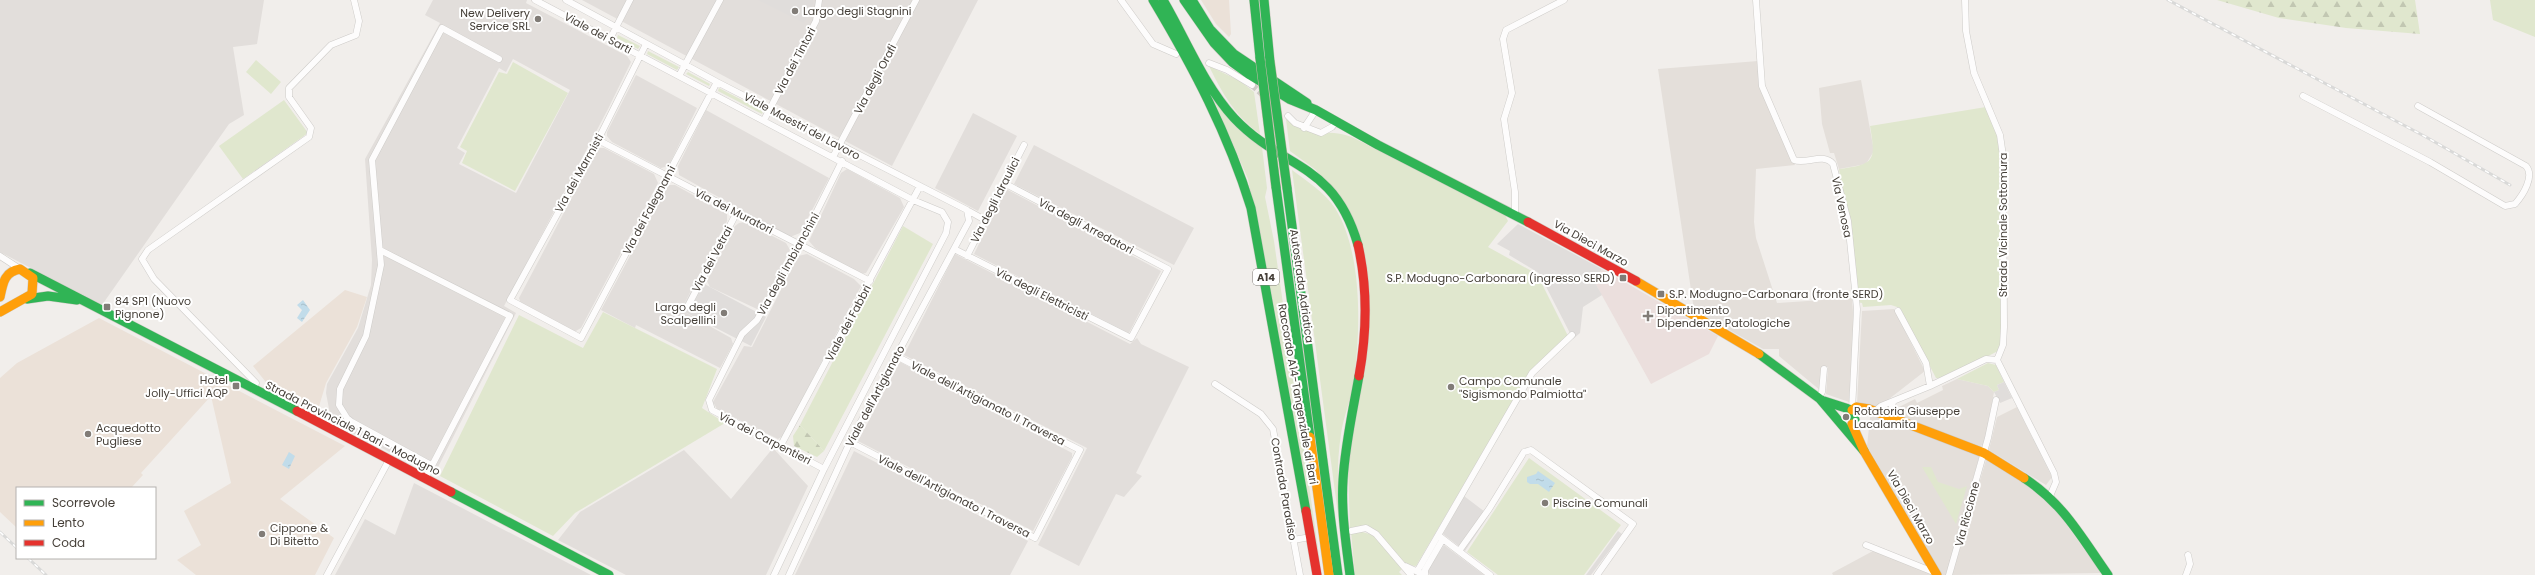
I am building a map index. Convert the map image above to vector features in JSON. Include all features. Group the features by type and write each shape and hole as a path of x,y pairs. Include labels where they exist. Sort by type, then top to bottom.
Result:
{"main road":[{"name":"Raccordo A14-Tangenziale di Bari","path":"1152,0 1208,96 1227,138 1250,200 1260,240 1317,575"},
{"path":"1163,0 1226,107 1243,126 1313,173 1330,189 1345,210 1357,241 1363,277 1365,321 1362,361 1344,467 1343,506 1350,575"},
{"path":"1184,0 1204,31 1232,62 1289,99 1316,110"},
{"path":"1192,0 1204,21 1230,51 1316,110"},
{"name":"Autostrada Adriatica","path":"1254,0 1276,187 1329,575"},
{"name":"Autostrada Adriatica","path":"1264,0 1270,62 1338,575"},
{"name":"Via Dieci Marzo","path":"1316,110 1336,122 1515,215 1737,339 1780,368 1819,399 1864,451 1936,574"},
{"path":"0,312 24,300 34,289 34,282 30,273 20,269 9,272 2,289 9,298 24,300"},
{"name":"Strada Provinciale 1 Bari - Modugno","path":"30,273 39,276 86,303 609,575"},
{"name":"Strada Provinciale 1 Bari - Modugno","path":"24,300 60,296 86,303"},
{"path":"1819,399 1848,409 1854,422"},
{"path":"1877,413 1860,415 1854,422 1847,426 1840,423 1839,411 1862,408 1877,413 1894,419 1984,453 2050,496 2063,511 2108,575"},
{"name":"Via Dieci Marzo","path":"1854,422 1864,451"}],"street":[{"path":"253,390 256,383 154,279 142,259 148,250 309,137 311,128 289,97 289,88 331,45 356,35 359,21 354,0"},
{"name":"Viale dei Sarti","path":"535,0 640,56"},
{"name":"Viale dei Sarti","path":"566,0 646,44"},
{"path":"610,39 630,0"},
{"path":"679,76 720,0"},
{"name":"Via dei Tintori","path":"764,120 816,21 819,0"},
{"name":"Via degli Orafi","path":"833,157 916,0"},
{"path":"1121,0 1153,44 1176,54"},
{"path":"1515,215 1515,192 1504,119 1512,93 1503,39 1506,30 1564,0"},
{"name":"Via Venosa","path":"1756,0 1762,86 1794,160 1799,162 1825,159 1829,160 1833,164 1844,203 1857,309 1848,409"},
{"name":"Strada Vicinale Sottomura","path":"1965,0 1966,31 1974,73 2000,135 2003,156 2004,327 2003,346 1997,360"},
{"path":"431,465 352,422 346,418 339,405 340,389 366,336 381,265 372,160 442,28 499,59"},
{"name":"Viale Maestri del Lavoro","path":"646,44 919,188 960,205 986,220"},
{"name":"Via dei Marmisti","path":"581,338 510,300 598,140 646,44"},
{"name":"Viale Maestri del Lavoro","path":"640,56 764,120 913,200 942,212 948,222 946,233"},
{"path":"1209,63 1226,70 1252,85"},
{"name":"Via dei Falegnami","path":"581,338 717,82"},
{"path":"2303,96 2430,162 2505,206 2515,204 2530,178 2530,171 2526,166 2418,106"},
{"path":"1304,128 1316,110"},
{"path":"1288,116 1295,123 1304,128 1321,133 1332,127 1336,122"},
{"name":"Via dei Muratori","path":"598,140 870,281"},
{"name":"Via degli Idraulici","path":"967,256 1024,145"},
{"name":"Via degli Imbianchini","path":"709,405 709,400 742,334 757,320 800,245 842,162"},
{"name":"Via degli Arredatori","path":"1004,183 1168,269 1131,338"},
{"name":"Viale dei Fabbri","path":"781,445 919,188"},
{"name":"Viale dell'Artigianato","path":"789,575 850,442 969,221 967,210"},
{"name":"Via dei Vetrai","path":"688,306 737,212"},
{"name":"Viale dell'Artigianato","path":"774,575 824,469 946,233"},
{"name":"Via degli Elettricisti","path":"954,249 1131,338"},
{"path":"380,250 510,316 425,479"},
{"path":"0,256 20,269"},
{"path":"0,273 2,289"},
{"path":"1898,311 1926,363 1930,386"},
{"path":"1421,574 1418,570 1441,538 1459,497 1532,373 1572,335"},
{"name":"Viale dell'Artigianato II Traversa","path":"896,356 1080,450"},
{"path":"1877,413 1881,406 1930,386 1986,359 1997,360 2054,473 2056,482 2050,496"},
{"path":"1819,399 1822,392 1824,369"},
{"name":"Contrada Paradiso","path":"1215,384 1261,414 1273,429 1300,575"},
{"name":"Via Riccione","path":"1949,575 1984,453 1996,400"},
{"path":"1893,402 1890,412 1894,419"},
{"name":"Via dei Carpentieri","path":"709,405 712,410 824,469"},
{"name":"Viale dell'Artigianato I Traversa","path":"850,442 1035,538 1080,450"},
{"path":"1458,551 1489,508 1524,452 1531,450 1633,524 1597,575"},
{"path":"327,575 389,460"},
{"path":"1351,530 1360,528 1370,530 1405,566 1410,575"},
{"path":"1293,540 1305,538"},
{"path":"1441,538 1490,575"},
{"path":"1866,545 1936,574"},
{"path":"2186,575 2190,564 2188,555"},
{"path":"1405,566 1421,574"}],"shaded area":[{"path":"0,0 264,0 257,44 233,47 244,115 229,124 102,305 0,252"},
{"path":"433,0 527,0 526,3 627,56 631,62 608,109 504,306 516,313 434,475 343,428 330,414 326,393 327,384 358,328 371,285 372,260 365,159 440,23 425,15","holes":["513,59 570,90 516,193 459,164 465,153 457,148 499,68 506,72"]},
{"path":"582,0 978,0 892,166"},
{"name":"Largo degli Stagnini","path":"758,0 813,0 813,4 804,23"},
{"path":"1201,0 1229,0 1231,34 1229,37 1216,24"},
{"path":"1758,61 1760,88 1795,165 1756,169 1754,222 1756,238 1777,303 1852,298 1854,326 1849,402 1826,394 1828,367 1821,367 1821,391 1779,356 1779,349 1763,349 1694,310 1658,69"},
{"path":"636,75 697,108 669,165 665,167 661,168 612,142 607,136 607,132"},
{"path":"1861,80 1874,151 1866,164 1839,169 1834,153 1830,153 1822,124 1819,88"},
{"path":"706,110 829,178 800,233 790,237 679,175 678,166"},
{"path":"973,113 1017,136 978,211 935,188"},
{"path":"1034,145 1194,228 1174,265 1014,184"},
{"path":"598,148 604,148 654,174 658,183 581,328 574,332 521,304 519,298"},
{"path":"847,169 900,198 904,207 866,273 861,274 815,248 809,241 841,173"},
{"path":"668,185 675,185 727,214 727,221 681,310 731,338 733,344 720,368 636,325 635,328 601,310"},
{"path":"1006,189 1161,271 1129,333 974,254"},
{"path":"745,222 786,243 790,250 761,307 757,309 710,287 707,281 735,226 739,223"},
{"path":"1518,224 1602,269 1594,281 1602,295 1583,307 1580,333 1573,339 1539,273 1509,255 1510,251 1497,244"},
{"path":"807,254 854,279 861,286 783,436 778,439 717,409 713,402 744,346 752,347 798,256"},
{"path":"955,254 1130,344 1137,338 1141,344 1189,367 1136,473 1142,476 1124,497 1116,494 1079,566 1038,545 1087,448 904,355"},
{"name":"Dipartimento Dipendenze Patologiche","path":"1602,269 1718,336 1709,354 1651,384 1594,281"},
{"name":"Largo degli Scalpellini","path":"697,280 766,317 751,346 681,310"},
{"path":"345,290 367,297 357,327 326,383 317,413 268,388 269,386 253,366"},
{"path":"1894,309 1925,371 1889,399 1888,422 1980,454 1946,575 1942,575 1867,446 1871,409 1857,404 1862,311"},
{"path":"99,318 345,446 280,499 334,538 315,575 196,575 177,560 201,545 184,511 231,483 211,396 141,473 143,475 132,487 16,487 16,527 0,512 0,378 17,363"},
{"path":"900,362 1072,453 1072,457 1033,531 858,441"},
{"path":"1957,379 1988,386 1994,392 1984,445 1980,446 1895,416 1894,413 1897,408 1915,399 1917,403 1943,390 1942,386"},
{"path":"2004,382 2012,398 2000,403 1994,392 1999,390 1997,385"},
{"path":"2017,407 2052,477 2046,485 1989,450 1997,417"},
{"path":"773,448 808,486 766,575 626,575 558,540 580,512 684,450 731,499"},
{"path":"854,451 1028,541 1010,575 795,575"},
{"path":"1986,460 2037,492 2053,506 2100,573 1952,575"},
{"path":"414,483 591,575 335,575 365,519 395,535"},
{"path":"1464,496 1489,515 1465,551 1443,534"},
{"path":"1618,531 1622,534 1591,575 1586,575"},
{"path":"1444,545 1484,575 1430,575 1427,571"},
{"path":"1873,551 1931,575 1833,575 1832,573"}],"green space":[{"path":"2217,0 2415,0 2420,34 2346,28 2279,18"},
{"path":"2490,0 2535,0 2535,37 2493,20"},
{"path":"618,35 640,46 638,49 617,38"},
{"path":"648,51 679,67 677,70 647,54"},
{"path":"256,60 281,82 271,94 246,72"},
{"path":"513,62 568,93 515,191 462,163 467,151 460,147 499,72 507,74"},
{"path":"1209,66 1240,81 1254,92 1260,134 1236,112"},
{"path":"688,72 710,84 709,86 686,74"},
{"path":"719,88 763,111 762,114 718,91"},
{"path":"1213,98 1235,125 1262,147 1267,188 1265,197 1274,241 1320,562 1248,179"},
{"path":"284,100 308,133 243,179 219,146"},
{"path":"1986,107 1996,130 1999,149 2002,263 2001,343 1998,351 1945,378 1936,378 1900,308 1891,305 1863,307 1862,303 1856,302 1857,284 1839,169 1860,165 1870,159 1873,147 1870,126"},
{"path":"1286,119 1303,130 1342,134 1352,137 1505,215 1508,221 1488,247 1537,274 1568,336 1531,370 1416,566 1407,565 1372,528 1350,528 1348,466 1363,373 1362,250 1316,170 1290,151"},
{"path":"1292,170 1321,192 1335,208 1344,227 1351,249 1355,272 1358,297 1357,347 1352,390 1343,423 1339,446 1338,482 1340,529"},
{"path":"903,226 933,244 824,451 800,425"},
{"path":"603,312 717,369 702,408 725,423 575,513 553,536 440,476 519,315 583,348"},
{"path":"1988,363 1996,365 2004,382 1997,385 1999,390 1994,392 1988,386 1957,379"},
{"path":"800,425 824,451 817,457 794,446 793,436"},
{"name":"Piscine Comunali","path":"1529,458 1621,525 1584,575 1498,575 1467,552"},
{"path":"1922,467 1931,467 1938,482 1959,489 1967,486 1956,524"},
{"path":"1359,531 1373,535 1403,568 1399,572 1402,575 1355,575 1351,532"}],"water":[{"path":"303,300 310,310 302,322 297,318 302,310 297,305"},
{"path":"289,452 295,456 289,469 282,465"},
{"path":"1538,471 1555,483 1549,492 1538,484 1530,484 1527,482 1527,477 1536,474"}],"tunnel":[{"path":"1252,85 1264,96"}],"railway":[{"path":"2168,0 2426,137 2510,185"},
{"path":"0,532 16,547"},
{"path":"29,559 46,575"}],"traffic: fast":[{"path":"1153,0 1196,75 1232,153 1251,208 1306,511"},
{"path":"1163,0 1204,76 1223,105 1252,135 1321,182 1335,197 1348,218 1358,245"},
{"path":"1184,0 1214,43 1232,62 1250,75 1289,99 1316,110 1378,145 1528,222"},
{"path":"1192,0 1210,29 1234,54 1307,103"},
{"path":"1254,0 1260,58"},
{"path":"1264,0 1270,62"},
{"path":"1260,58 1276,187"},
{"path":"1270,62 1287,188"},
{"path":"1276,187 1310,437"},
{"path":"1287,188 1338,575"},
{"path":"30,273 297,411"},
{"path":"27,299 48,296 77,300"},
{"path":"1759,354 1820,399 1864,451"},
{"path":"1350,575 1343,516 1343,480 1347,441 1359,376"},
{"path":"1824,401 1852,410 1855,420"},
{"path":"2024,478 2038,488 2061,510 2080,534 2108,575"},
{"path":"451,492 609,575"}],"traffic: slow":[{"path":"0,297 3,283 7,275 15,270 20,269 33,278 32,294 0,312"},
{"path":"1636,281 1759,354"},
{"path":"1852,410 1856,407 1869,409 1984,453 2024,478"},
{"path":"1852,424 1864,451 1937,575"},
{"path":"1310,437 1329,575"}],"traffic: jam":[{"path":"1528,222 1636,281"},
{"path":"1358,245 1364,278 1365,294 1364,343 1359,376"},
{"path":"297,411 451,492"},
{"path":"1306,511 1317,575"}],"place":[{"name":"Largo degli Stagnini","path":"795,11"},
{"name":"New Delivery Service SRL","path":"538,19"},
{"name":"S.P. Modugno-Carbonara (ingresso SERD)","path":"1623,278"},
{"name":"S.P. Modugno-Carbonara (fronte SERD)","path":"1661,294"},
{"name":"84 SP1 (Nuovo Pignone)","path":"107,307"},
{"name":"Largo degli Scalpellini","path":"724,313"},
{"name":"Dipartimento Dipendenze Patologiche","path":"1648,316"},
{"name":"Hotel Jolly-Uffici AQP","path":"236,386"},
{"name":"Campo Comunale \"Sigismondo Palmiotta\"","path":"1451,387"},
{"name":"Rotatoria Giuseppe Lacalamita","path":"1846,417"},
{"name":"Acquedotto Pugliese","path":"88,434"},
{"name":"Piscine Comunali","path":"1545,503"},
{"name":"Cippone & Di Bitetto","path":"262,534"}]}
